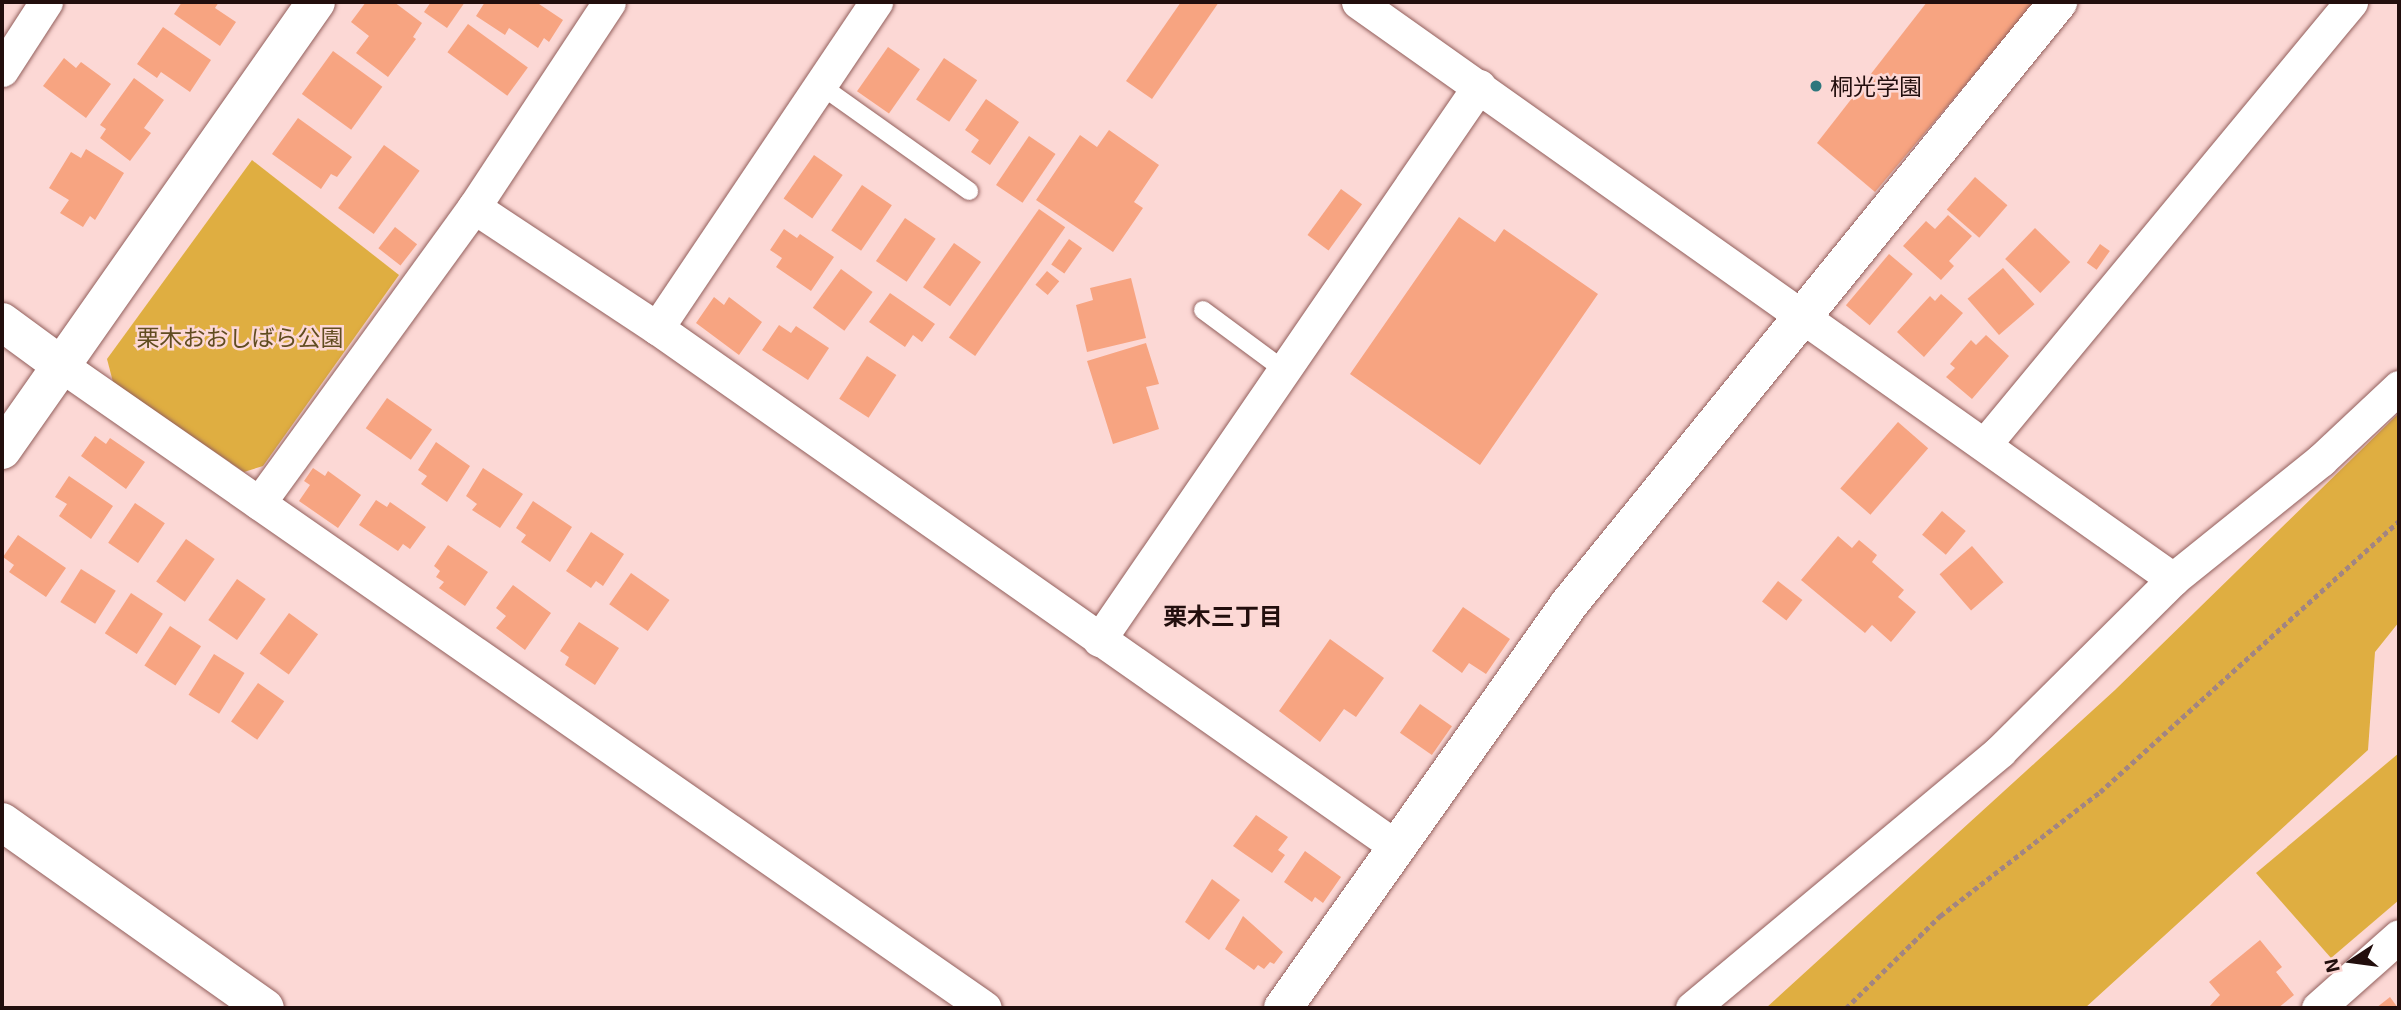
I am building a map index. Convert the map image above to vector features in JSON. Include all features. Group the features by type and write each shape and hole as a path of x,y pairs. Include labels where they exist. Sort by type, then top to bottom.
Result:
{"street":[{"path":"2,70 47,2"},
{"path":"2,450 316,2"},
{"path":"260,503 474,207 609,2"},
{"path":"657,328 876,2"},
{"path":"1358,2 2173,579"},
{"path":"1283,1008 1569,604 2058,2"},
{"path":"1984,444 2351,2"},
{"path":"1099,640 1479,86"},
{"path":"474,207 657,328 1398,848"},
{"path":"2,322 985,1008"},
{"path":"1692,1008 2000,751 2173,579 2321,460 2399,387"},
{"path":"2,822 265,1008"},
{"path":"2318,1008 2399,936"}],"lane":[{"path":"820,85 969,191"},
{"path":"1203,310 1284,370"}],"path":[{"path":"1846,1008 1940,916 2100,792 2399,522"}],"green space":[{"name":"栗木おおしばら公園","path":"252,160 399,275 263,466 244,472 113,382 107,359"},
{"path":"2399,413 2399,622 2375,652 2368,750 2085,1008 1766,1008 2115,690"},
{"path":"2399,753 2399,900 2331,958 2256,873"}],"building":[{"path":"182,2 219,2 215,8 236,22 220,46 174,14"},
{"path":"366,2 394,2 422,23 413,37 416,39 388,77 356,53 369,36 351,22"},
{"path":"431,2 465,2 447,28 424,12"},
{"path":"485,2 536,2 563,20 549,42 544,38 538,48 509,28 505,35 476,16"},
{"path":"1181,2 1219,2 1152,99 1126,81"},
{"path":"1927,2 2035,2 1875,192 1817,143"},
{"path":"468,24 528,67 507,96 447,52"},
{"path":"163,27 211,60 190,92 161,72 157,78 137,64"},
{"path":"888,47 920,69 889,114 857,91"},
{"path":"333,51 382,87 351,130 302,94"},
{"path":"64,58 76,68 81,62 111,84 86,118 43,86"},
{"path":"944,58 977,80 949,122 916,99"},
{"path":"134,78 164,100 144,128 151,133 130,161 100,138 106,129 100,125"},
{"path":"986,99 1019,122 990,165 971,152 979,140 965,130"},
{"path":"298,118 352,157 337,177 331,174 321,189 272,154"},
{"path":"1109,130 1159,165 1134,202 1143,208 1113,252 1036,200 1080,135 1097,147"},
{"path":"1029,136 1056,154 1023,203 996,185"},
{"path":"384,145 420,171 374,234 338,208"},
{"path":"86,149 124,173 95,220 90,216 83,227 60,213 69,200 49,188 71,152 81,158"},
{"path":"814,155 843,175 812,218 784,198"},
{"path":"1975,177 2007,205 1979,238 1947,209"},
{"path":"862,185 892,205 861,251 831,231"},
{"path":"1341,189 1362,204 1329,250 1307,235"},
{"path":"1039,209 1065,227 975,356 949,338"},
{"path":"1948,215 1972,236 1949,261 1954,266 1941,280 1903,246 1926,221 1935,229"},
{"path":"1459,217 1495,242 1504,229 1598,294 1480,465 1350,374"},
{"path":"905,218 936,239 907,282 876,261"},
{"path":"395,227 417,244 400,266 378,248"},
{"path":"2035,228 2070,262 2040,293 2005,259"},
{"path":"784,229 797,238 800,234 834,257 811,291 776,267 782,258 770,250"},
{"path":"1069,239 1082,248 1064,274 1051,264"},
{"path":"954,243 981,262 950,306 923,287"},
{"path":"2100,244 2110,251 2097,270 2087,263"},
{"path":"1889,254 1913,274 1870,325 1846,305"},
{"path":"2003,268 2034,304 1999,335 1968,299"},
{"path":"841,269 873,292 844,331 813,308"},
{"path":"1047,271 1059,281 1048,295 1035,285"},
{"path":"1131,278 1146,338 1087,352 1076,305 1093,300 1090,288"},
{"path":"890,293 935,324 922,342 913,335 905,347 869,322"},
{"path":"1941,294 1963,313 1924,357 1897,332 1930,296 1935,301"},
{"path":"714,297 724,305 729,297 762,322 739,355 696,323"},
{"path":"779,325 791,333 796,326 829,348 808,380 762,350"},
{"path":"1986,335 2009,356 1972,399 1946,377 1955,368 1950,364 1971,340 1976,345"},
{"path":"1146,343 1159,384 1146,387 1159,429 1113,444 1087,361"},
{"path":"867,356 896,375 869,418 839,399"},
{"path":"387,398 432,430 411,460 366,428"},
{"path":"1898,422 1928,448 1870,515 1840,488"},
{"path":"95,436 106,444 110,438 145,462 126,489 81,456"},
{"path":"436,442 470,466 447,502 421,484 427,476 418,470"},
{"path":"313,468 325,476 328,471 361,495 338,528 299,501 310,485 304,481"},
{"path":"483,468 523,494 500,528 472,510 477,504 466,496"},
{"path":"69,476 113,506 91,539 59,516 67,504 55,497"},
{"path":"376,500 387,507 390,502 426,527 410,549 403,544 398,551 359,525"},
{"path":"533,501 572,527 550,562 521,542 526,535 516,528"},
{"path":"135,503 165,523 138,563 108,543"},
{"path":"1942,511 1966,531 1946,555 1922,535"},
{"path":"591,532 624,554 603,586 596,581 591,588 566,571"},
{"path":"18,535 66,568 46,597 9,572 14,565 3,557"},
{"path":"1838,536 1852,548 1859,540 1877,555 1872,562 1904,590 1898,597 1916,612 1891,642 1872,625 1865,633 1801,580"},
{"path":"186,539 215,559 185,602 156,582"},
{"path":"448,545 488,572 465,606 439,588 444,582 436,577 440,571 434,566"},
{"path":"1972,546 2003,582 1971,610 1940,574"},
{"path":"81,569 116,591 95,624 60,602"},
{"path":"631,573 670,600 648,631 609,604"},
{"path":"237,579 266,599 237,640 208,620"},
{"path":"1778,581 1802,600 1786,621 1762,601"},
{"path":"513,585 551,613 525,650 496,628 506,616 496,608"},
{"path":"131,593 163,614 137,654 105,633"},
{"path":"1463,607 1510,639 1486,674 1469,663 1462,673 1432,651"},
{"path":"289,613 318,634 289,675 260,653"},
{"path":"579,622 619,648 595,685 565,665 569,657 560,651"},
{"path":"170,626 201,646 175,686 144,665"},
{"path":"1330,639 1384,678 1356,717 1344,709 1320,742 1279,711"},
{"path":"214,654 245,673 219,714 189,695"},
{"path":"258,683 284,701 257,740 231,722"},
{"path":"1420,704 1452,726 1432,755 1400,733"},
{"path":"1256,815 1288,837 1278,850 1285,855 1272,873 1233,846"},
{"path":"1305,851 1341,877 1323,903 1315,897 1312,902 1284,882"},
{"path":"1212,879 1240,900 1209,940 1185,922"},
{"path":"1243,916 1283,952 1274,964 1270,962 1264,969 1258,965 1254,970 1225,949"},
{"path":"2260,940 2282,967 2276,972 2294,995 2278,1008 2208,1008 2220,995 2209,982"},
{"path":"2390,997 2398,1008 2376,1008"}],"place":[{"name":"桐光学園","path":"1816,86"}],"district":[{"name":"栗木三丁目","path":"1223,616"}]}
